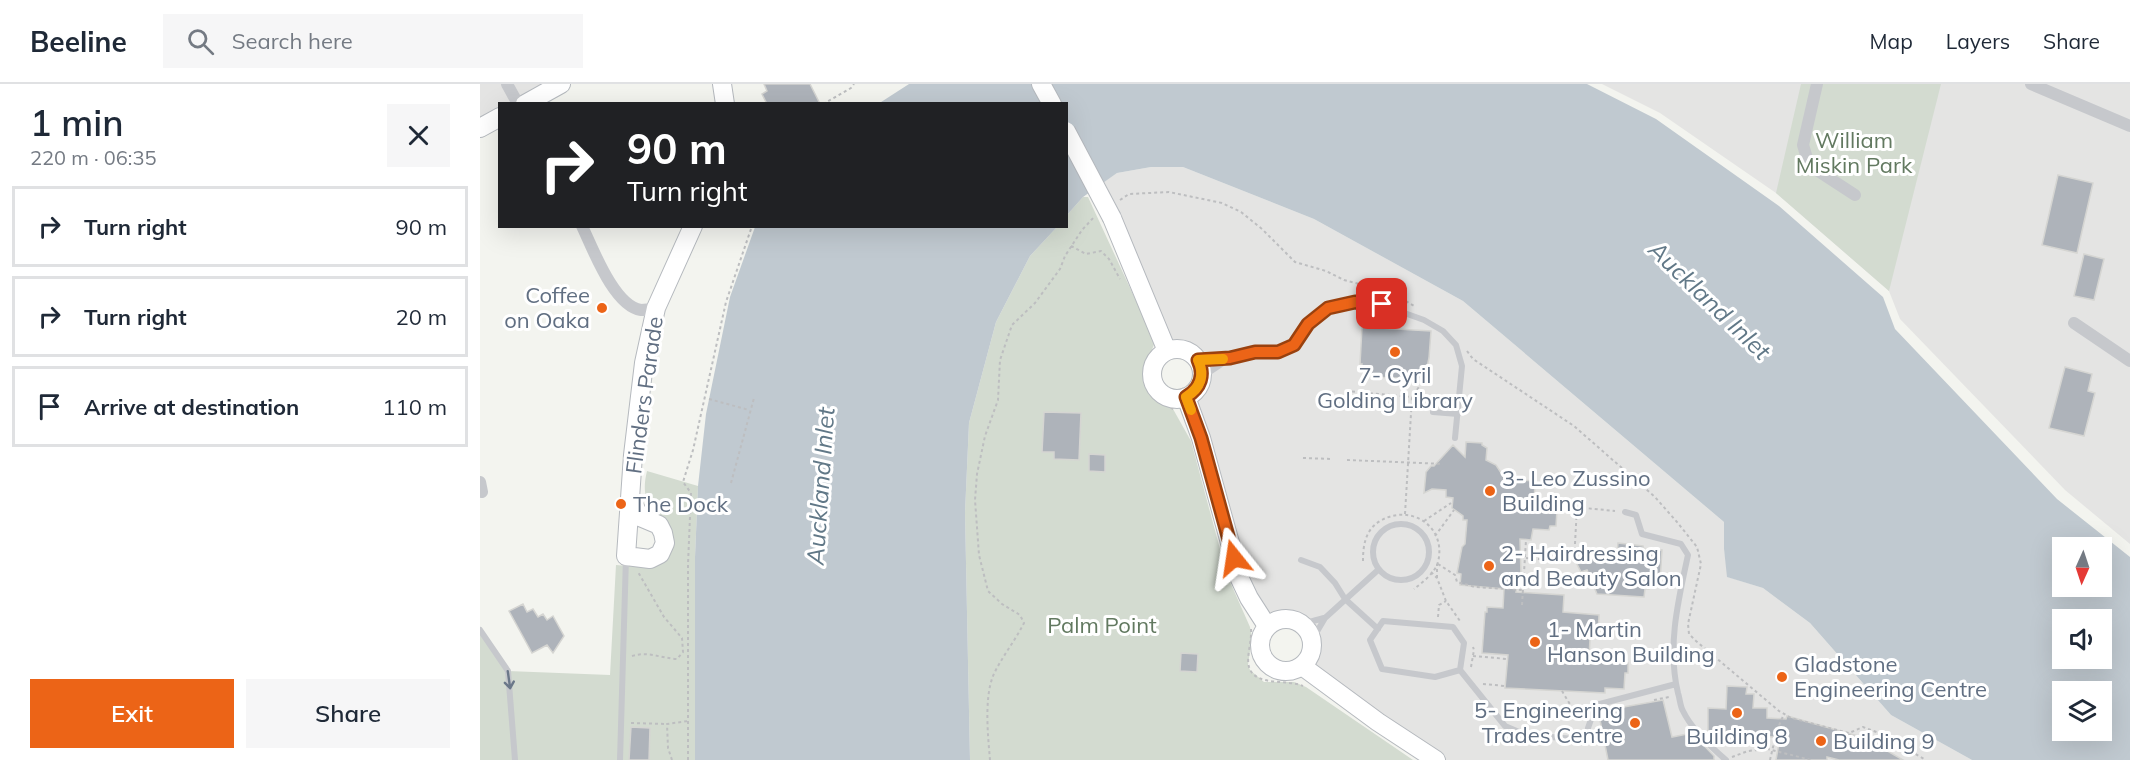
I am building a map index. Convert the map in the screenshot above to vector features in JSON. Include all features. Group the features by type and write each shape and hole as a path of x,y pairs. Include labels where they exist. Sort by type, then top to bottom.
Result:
{"main road":[{"path":"529,102 561,84"},
{"path":"722,84 724,102"},
{"path":"1041,84 1051,102"},
{"path":"480,128 498,118"},
{"path":"1068,135 1167,351"},
{"name":"Flinders Parade","path":"631,500 640,517 658,525 663,533 665,543 660,554 650,559 632,557 631,500 633,455 644,363 656,308 692,228"},
{"path":"1184,350 1200,368 1199,385 1186,397 1178,399 1162,393 1153,379 1152,371 1155,362 1167,351 1184,350"},
{"path":"1186,397 1201,438 1240,579 1268,627"},
{"path":"1284,619 1302,624 1312,640 1312,650 1302,666 1281,671 1268,664 1260,650 1262,633 1268,627 1275,621 1284,619"},
{"path":"1302,666 1378,722 1436,760"}],"street":[{"path":"507,84 517,102"},
{"path":"1816,84 1803,146 1809,165 1855,195"},
{"path":"2031,84 2130,126"},
{"path":"583,228 616,293 641,310 656,308"},
{"path":"2074,323 2130,361"}],"lane":[{"path":"1200,368 1255,352 1278,352 1294,345 1308,324 1328,308 1355,302 1382,304 1424,320 1443,331 1456,345 1462,366 1455,438"},
{"path":"1200,368 1230,358"},
{"path":"1432,412 1458,414"},
{"path":"1625,512 1636,515 1642,534 1681,544 1688,555 1678,601 1672,652 1676,684 1683,711 1700,734 1724,758"},
{"path":"1391,525 1409,525 1424,535 1430,553 1422,571 1414,578 1395,580 1386,577 1378,570 1372,554 1373,544 1383,530 1391,525"},
{"name":"Flinders Parade","path":"620,760 623,660 632,557"},
{"path":"1301,560 1320,567 1335,583 1345,599 1378,629"},
{"path":"1312,640 1324,618 1378,570"},
{"path":"1302,624 1324,618"},
{"path":"1460,670 1435,677 1382,669 1370,640 1383,621 1452,627 1464,643 1460,670 1505,726 1526,735 1587,740 1589,724 1596,705 1676,684"},
{"path":"480,630 508,671 515,760"}],"path":[{"path":"826,102 854,84"},
{"path":"1119,200 1129,194 1169,192 1222,203 1241,212 1296,262 1326,271 1344,280 1391,291 1418,308"},
{"path":"990,760 989,690 993,676 1024,623 1020,615 1002,604 988,591 979,555 975,500 977,474 987,427 998,400 1000,360 1012,325 1035,303 1060,269 1065,256 1090,219 1106,215"},
{"path":"688,760 688,564 691,493 683,482 693,450 726,302 751,228"},
{"path":"1466,349 1473,359 1574,426 1656,498 1677,522 1697,548 1701,564 1690,609 1689,634 1784,717 1849,733 1863,727 1879,733 1926,760"},
{"path":"1405,514 1412,396 1424,381 1424,367"},
{"path":"1346,391 1412,396"},
{"path":"731,483 754,398"},
{"path":"709,399 750,411"},
{"path":"1303,458 1332,459"},
{"path":"1347,460 1443,464"},
{"path":"1423,521 1451,502"},
{"path":"1534,503 1625,512"},
{"path":"1525,558 1575,562 1577,507"},
{"path":"1435,536 1454,510"},
{"path":"1363,561 1364,543 1368,532 1375,524 1394,514 1405,514 1423,521 1435,536 1438,547 1437,578"},
{"path":"1522,605 1526,540"},
{"path":"623,660 644,652 662,658 677,659 683,652 682,638 664,617 638,573 632,557"},
{"path":"1414,589 1425,581 1437,564"},
{"path":"1437,564 1455,575 1457,582 1475,586 1523,590"},
{"path":"1438,617 1439,605 1446,601"},
{"path":"1473,656 1507,659"},
{"path":"1562,691 1581,723 1589,724"},
{"path":"1647,702 1669,697"},
{"path":"1770,760 1777,730 1784,717"},
{"path":"622,723 688,722"},
{"path":"667,724 668,748 672,760"},
{"path":"1724,758 1735,757 1748,751 1772,750 1811,760"}],"shaded area":[{"path":"480,84 561,84 527,102 498,102 498,118 480,128"},
{"path":"1602,84 2130,84 2130,544 2065,490 1900,319 1889,291 1776,193 1660,113"},
{"path":"1151,167 1183,167 1314,219 1463,301 1724,522 1724,549 1728,577 1763,588 1810,623 1891,715 1972,760 1436,760 1302,666 1312,650 1312,640 1308,631 1302,624 1293,620 1275,621 1267,626 1249,598 1186,397 1199,385 1202,368 1192,354 1184,350 1167,351 1096,187 1117,173"}],"green space":[{"name":"William Miskin Park","path":"1801,84 1941,84 1889,291 1776,193"},
{"name":"Palm Point","path":"1083,197 1088,197 1155,342 1144,370 1152,392 1173,409 1191,441 1227,575 1250,627 1252,637 1248,665 1250,670 1264,682 1294,682 1306,687 1413,760 970,760 965,513 969,423 996,322 1030,256 1056,228 1068,228 1068,214"},
{"path":"647,471 698,486 695,557 695,760 480,760 480,630 508,671 610,675 616,565 640,567 654,565 661,519 651,509 646,498"}],"water":[{"name":"Auckland Inlet","path":"909,84 1587,84 1656,119 1779,206 1883,297 1895,329 2057,499 2105,537 2052,537 2052,597 2112,597 2112,543 2130,557 2130,760 1972,760 1891,715 1810,623 1763,588 1727,577 1724,522 1463,301 1314,219 1183,167 1151,167 1117,173 1083,197 1068,214 1068,102 881,102"},
{"name":"Auckland Inlet","path":"755,228 1056,228 1030,256 996,322 969,423 965,513 970,760 695,760 695,557 698,486 706,414 730,297"}],"building":[{"path":"764,84 810,84 819,102 766,102 762,94 767,91"},
{"path":"2058,175 2093,183 2077,253 2042,245"},
{"path":"2084,254 2104,259 2094,300 2074,296"},
{"name":"7- Cyril Golding Library","path":"1362,327 1431,331 1429,358 1427,367 1422,367 1421,379 1371,377 1372,375 1364,374 1361,371 1362,364 1360,364"},
{"path":"2065,367 2092,374 2088,391 2095,393 2084,436 2049,428"},
{"path":"1044,412 1081,413 1079,460 1054,459 1054,452 1042,452"},
{"path":"1466,442 1482,443 1487,448 1486,460 1496,465 1505,479 1535,481 1534,505 1552,506 1552,510 1557,510 1556,526 1550,526 1549,530 1533,529 1531,540 1520,539 1521,575 1516,592 1564,595 1563,612 1599,615 1598,637 1590,639 1589,658 1628,663 1624,689 1605,688 1605,693 1505,688 1508,655 1482,653 1485,612 1487,612 1487,607 1503,608 1504,589 1460,585 1461,574 1457,573 1462,547 1465,544 1467,520 1463,520 1463,516 1452,508 1453,498 1446,497 1446,490 1432,489 1424,493 1426,472 1453,445 1465,457"},
{"path":"1089,454 1105,455 1105,472 1089,471"},
{"path":"1618,543 1643,546 1644,549 1662,550 1660,582 1650,582 1649,589 1645,589 1644,597 1597,594 1587,570 1581,572 1575,560 1592,552 1617,554"},
{"path":"523,604 527,612 533,609 538,617 543,614 547,620 553,616 564,636 553,653 547,645 532,653 509,611"},
{"path":"1181,653 1198,654 1197,672 1180,671"},
{"path":"1727,686 1747,687 1746,694 1754,694 1753,708 1767,708 1767,718 1786,719 1787,716 1865,738 1903,760 1839,760 1827,757 1827,760 1776,760 1780,737 1708,736 1708,708 1726,709"},
{"name":"5- Engineering Trades Centre","path":"1663,700 1672,737 1692,733 1714,756 1714,760 1608,760 1599,715 1601,711"},
{"path":"631,727 650,728 649,760 629,760"}],"slow traffic":[{"path":"1191,410 1186,397 1194,392 1202,377 1202,368 1198,360 1223,359"}],"place":[{"name":"Coffee on Oaka","path":"602,308"},
{"name":"7- Cyril Golding Library","path":"1395,352"},
{"name":"3- Leo Zussino Building","path":"1490,491"},
{"name":"The Dock","path":"621,504"},
{"name":"2- Hairdressing and Beauty Salon","path":"1489,566"},
{"name":"1- Martin Hanson Building","path":"1535,642"},
{"name":"Gladstone Engineering Centre","path":"1782,677"},
{"name":"Building 8","path":"1737,713"},
{"name":"5- Engineering Trades Centre","path":"1635,723"},
{"name":"Building 9","path":"1821,741"}],"route":[{"path":"1234,558 1201,438 1186,397 1194,392 1202,377 1202,368 1198,360 1230,358 1255,352 1278,352 1294,345 1308,324 1328,308 1355,302 1382,304"}]}
